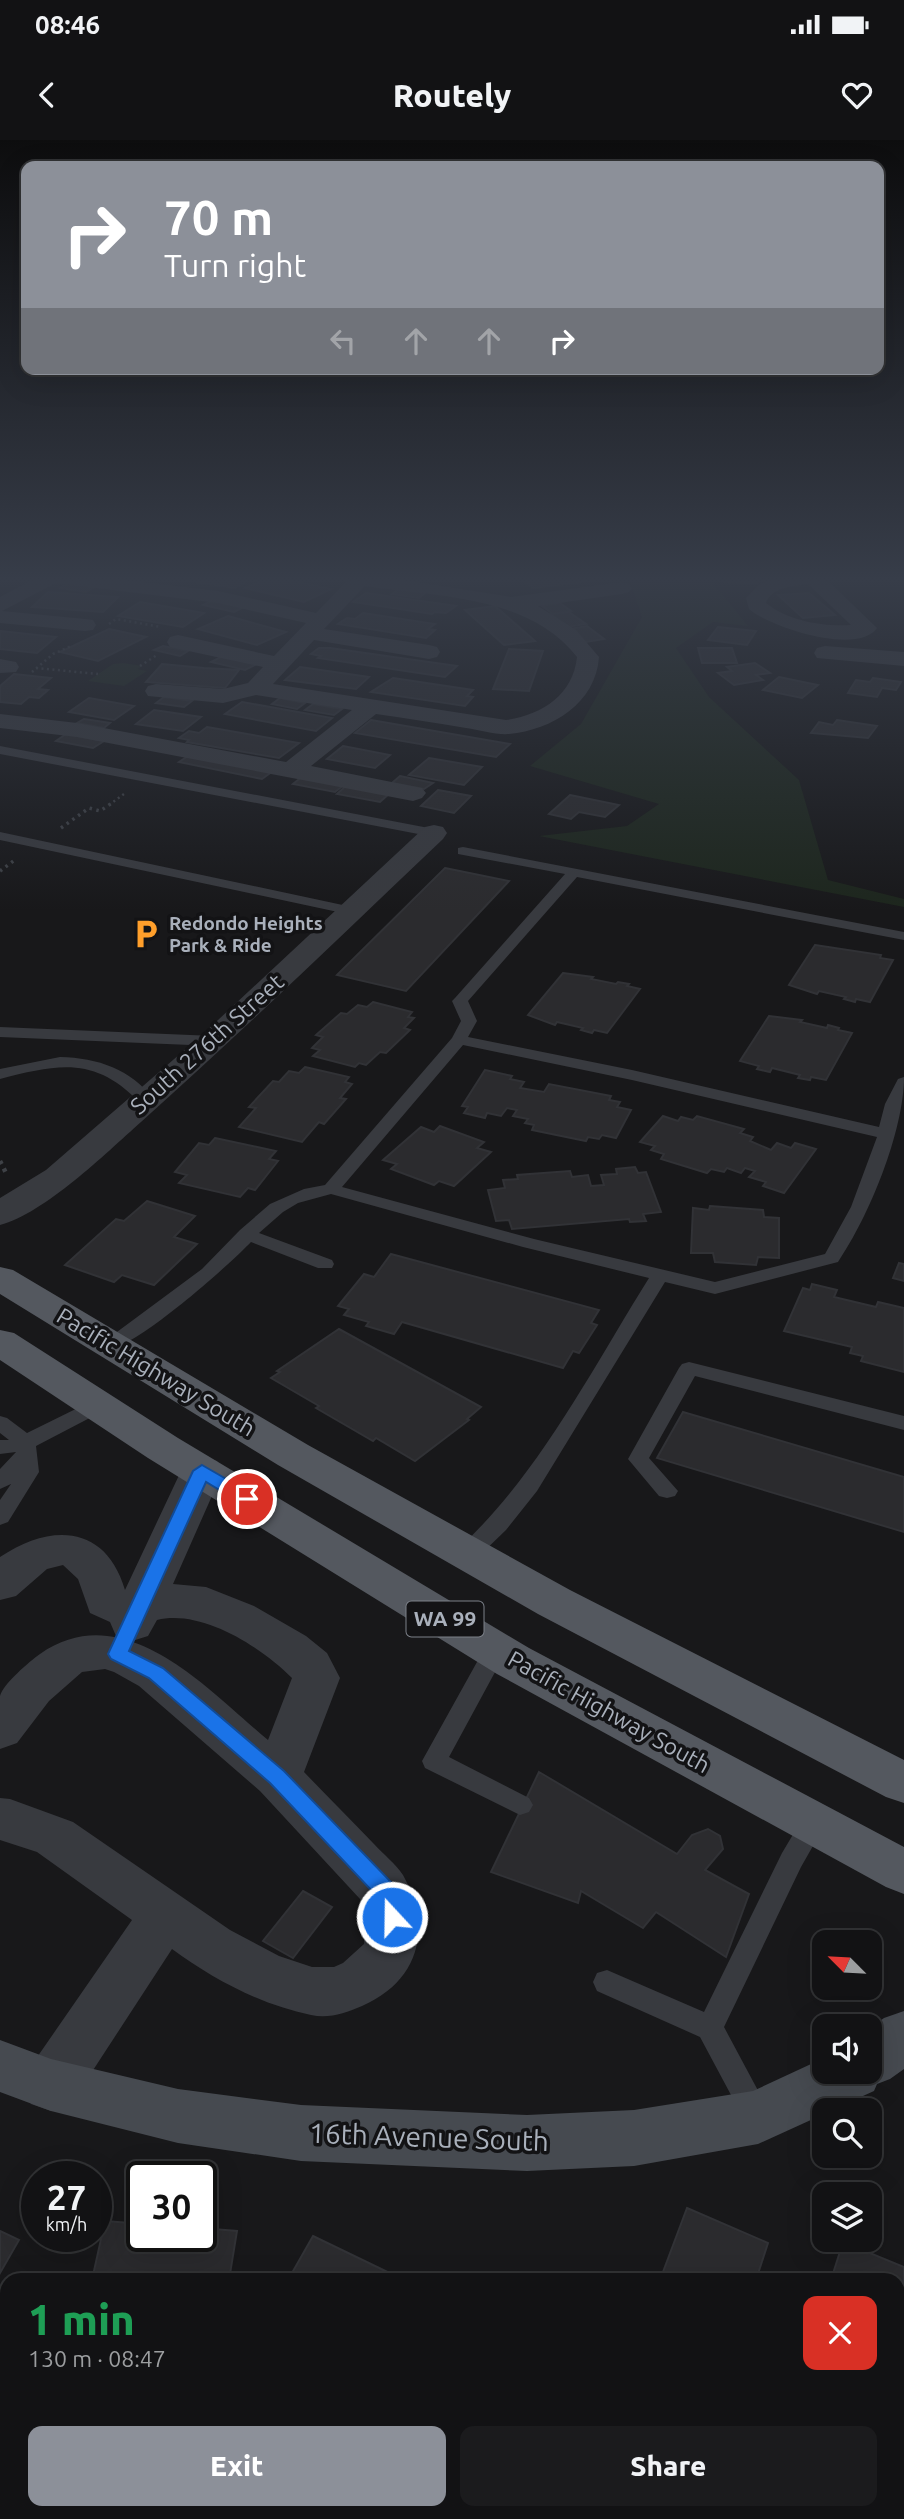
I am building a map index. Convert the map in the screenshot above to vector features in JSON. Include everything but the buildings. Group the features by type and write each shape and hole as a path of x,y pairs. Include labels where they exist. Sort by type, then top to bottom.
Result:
{"main road":[{"name":"Pacific Highway South","path":"0,1278 108,1346 293,1455 575,1614 904,1783"},
{"name":"Pacific Highway South","path":"0,1342 202,1471 495,1650 904,1872"},
{"path":"882,2052 904,2036"},
{"name":"16th Avenue South","path":"25,2076 178,2116 301,2133 541,2143 634,2138 758,2117 828,2084"}],"street":[{"path":"156,691 223,696 252,689"},
{"path":"263,689 490,726 520,726 545,718 577,689"},
{"path":"291,770 371,706"},
{"path":"0,721 77,730 413,793"},
{"name":"South 276th Street","path":"0,1214 58,1177 214,1041 434,833"},
{"path":"118,1654 202,1471"},
{"path":"0,1584 14,1568 33,1557 54,1549 75,1550 87,1559 103,1580 106,1601 127,1610 170,1600 206,1604 238,1618 290,1648 310,1667 316,1678 277,1777"},
{"path":"0,1730 38,1679 60,1662 77,1654 101,1650 118,1654 156,1673 277,1777 383,1888 392,1917 391,1947 381,1965 362,1980 336,1990 312,1991 265,1976 211,1947 55,1837 0,1803"},
{"path":"0,1819 10,1820 55,1837"},
{"path":"25,2076 165,1916"}],"lane":[{"path":"0,750 434,833"},
{"path":"0,836 352,911"},
{"path":"463,851 904,936"},
{"path":"331,1189 459,1040 469,1021 460,1001 574,872"},
{"path":"0,1032 214,1041"},
{"path":"459,1040 632,1075 886,1134"},
{"path":"0,1074 47,1061 84,1063 118,1074 146,1100"},
{"path":"108,1346 167,1307 211,1271 246,1234 272,1212 299,1194 331,1189 529,1243 715,1288 832,1258 860,1207 886,1134 893,1104 904,1082"},
{"path":"246,1234 325,1264"},
{"path":"468,1553 498,1524 530,1486 660,1275"},
{"path":"667,1491 639,1459 689,1368 904,1423"},
{"path":"0,1482 10,1449 98,1405"},
{"path":"0,1423 10,1449 29,1472 0,1517"},
{"path":"495,1650 434,1761 520,1805"},
{"path":"710,2028 791,1861 813,1823"},
{"path":"607,1982 710,2028 758,2117"}],"path":[{"path":"0,871 89,808 100,811 147,778"},
{"path":"0,1161 7,1176"}],"shaded area":[{"path":"601,689 704,689 799,780 828,880 904,899 904,907 539,836 627,826 659,804 530,766 581,724"}],"place":[{"name":"Redondo Heights Park & Ride","path":"146,934"}],"route":[{"path":"247,1499 202,1471 188,1507 177,1525 118,1654 141,1663 156,1673 277,1777 383,1888 392,1917"}]}
